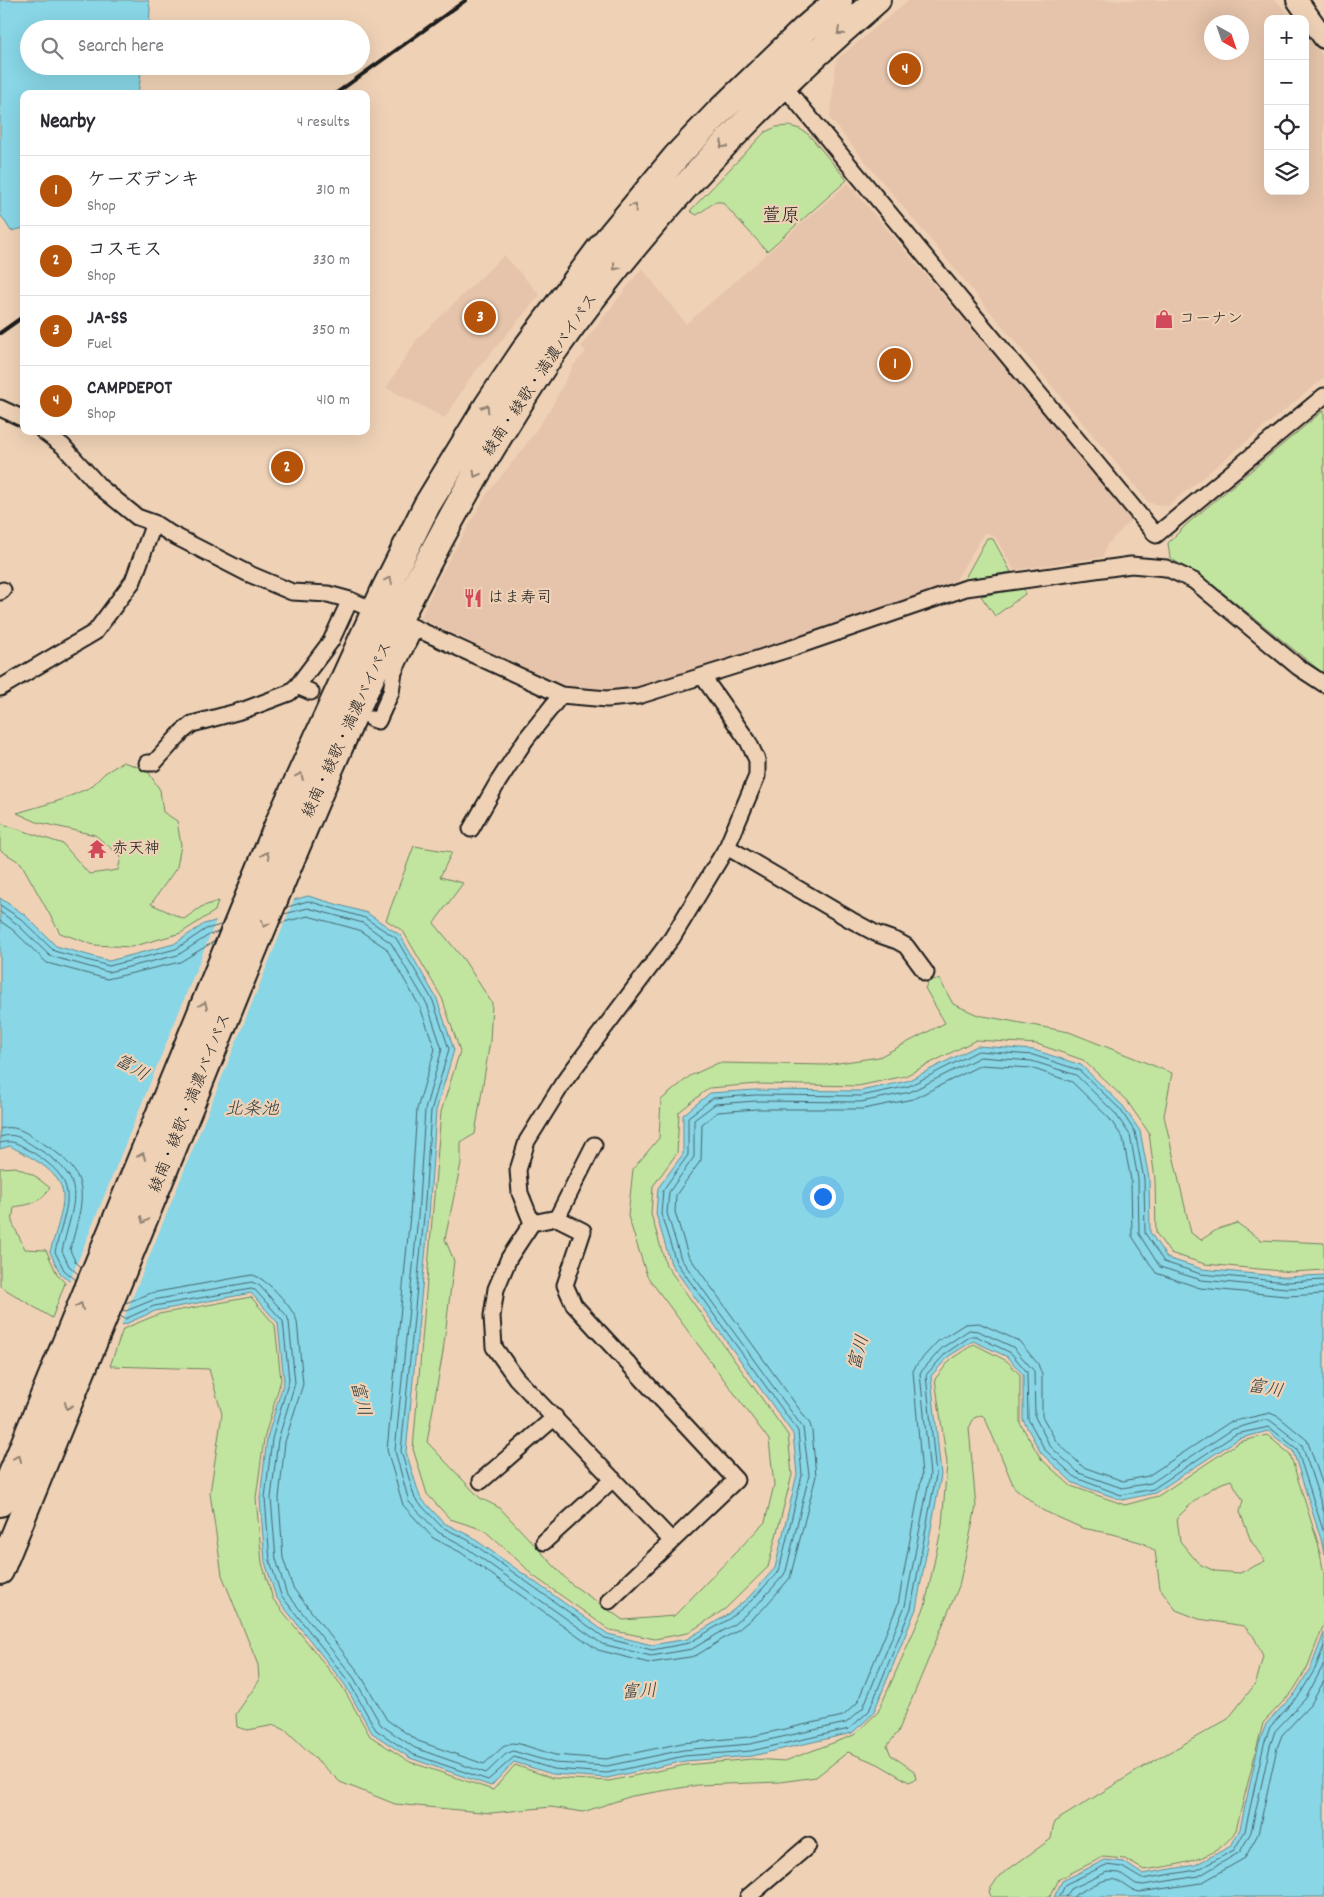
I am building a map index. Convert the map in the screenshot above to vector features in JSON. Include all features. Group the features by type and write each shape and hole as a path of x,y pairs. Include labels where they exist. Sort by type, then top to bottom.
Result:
{"highway":[{"name":"綾南・綾歌・満濃バイパス","path":"396,620 427,505 488,405 538,333 602,246 676,158 719,112 804,30 839,0"},
{"name":"綾南・綾歌・満濃バイパス","path":"0,1503 61,1351 291,825 358,705 396,620 479,468 546,361 615,268 655,220 738,129 827,43 877,0"},
{"name":"綾南・綾歌・満濃バイパス","path":"0,1571 86,1361 291,825"}],"street":[{"path":"1297,0 1324,38"},
{"path":"783,86 1156,535 1324,396"},
{"path":"0,408 20,417"},
{"path":"49,435 63,446 100,487 137,517 154,523 171,534 247,573 292,592 328,594 350,600 561,695 607,699 638,696 703,677 966,588 1131,565 1166,568 1194,581 1298,667 1324,684"},
{"path":"0,688 95,632 133,581 154,523"},
{"path":"147,762 154,763 182,732 192,724 244,710 304,689 331,642 350,600"},
{"path":"372,718 378,721 391,692 394,672 396,620"},
{"path":"532,1223 520,1193 518,1170 527,1141 562,1083 672,938 728,846 757,776 757,760 748,741 703,677"},
{"path":"471,829 526,739 561,695"},
{"path":"728,846 851,920 877,934 906,946 926,973"},
{"path":"557,1218 594,1145"},
{"path":"609,1600 672,1541 736,1480 574,1305 565,1286 583,1231 557,1218 532,1223 510,1258 496,1290 492,1316 494,1347 516,1378 672,1541"},
{"path":"481,1481 555,1417"},
{"path":"544,1542 613,1479"},
{"path":"748,1897 808,1846"}],"shaded area":[{"path":"909,0 1276,0 1289,15 1264,15 1264,195 1309,195 1309,37 1324,57 1324,378 1168,506 1149,503 830,119 836,60"},
{"path":"848,183 1132,519 1107,545 1103,557 1014,570 995,537 985,532 954,583 848,621 667,681 629,690 602,691 573,688 542,676 420,618 439,577 486,495 523,449 551,408 574,364 586,352 581,346 642,268 686,324"},
{"path":"504,255 540,295 470,378 445,418 386,388 417,339"}],"green space":[{"path":"789,126 800,129 808,134 847,180 767,251 722,202 715,202 697,215 690,211 765,132 776,127"},
{"path":"1324,410 1324,674 1212,584 1170,558 1168,543 1188,523"},
{"path":"987,538 993,539 1011,572 964,580"},
{"path":"1024,588 1025,594 995,616 981,596"},
{"path":"123,762 147,770 160,790 163,812 177,821 181,845 177,867 151,904 184,919 201,907 218,901 215,911 181,933 131,947 94,945 60,933 21,863 0,850 0,823 63,844 89,874 118,870 121,857 95,835 37,822 17,813 61,800 91,787 105,773"},
{"path":"414,846 452,852 440,877 463,883 434,923 464,960 492,1003 490,1041 475,1134 461,1142 461,1163 445,1239 454,1261 443,1352 427,1442 480,1498 500,1508 570,1583 623,1620 674,1616 765,1522 774,1485 769,1440 647,1276 628,1216 633,1169 659,1138 661,1100 690,1076 718,1063 825,1065 879,1057 945,1023 925,988 930,979 940,980 953,1004 978,1015 1069,1032 1172,1073 1164,1116 1191,1233 1201,1240 1218,1229 1237,1223 1261,1240 1324,1243 1324,1270 1292,1272 1205,1264 1170,1253 1156,1233 1155,1180 1149,1133 1127,1101 1083,1060 1037,1044 976,1040 905,1076 858,1086 758,1084 709,1088 679,1112 677,1153 653,1186 651,1214 666,1265 788,1435 792,1475 768,1567 725,1609 688,1633 655,1639 610,1630 532,1575 484,1530 450,1519 427,1494 413,1449 441,1112 460,1051 442,998 403,931 386,920"},
{"path":"16,1167 35,1176 50,1188 42,1197 34,1202 14,1207 12,1222 25,1249 46,1250 57,1274 65,1283 52,1318 0,1286 0,1168"},
{"path":"251,1297 275,1325 281,1380 264,1439 256,1498 262,1563 273,1599 342,1686 370,1736 410,1762 493,1790 515,1765 552,1778 609,1781 685,1765 752,1759 785,1761 854,1735 878,1712 925,1606 942,1525 947,1463 935,1379 951,1359 974,1344 1007,1361 1020,1375 1020,1423 1041,1459 1071,1486 1125,1505 1158,1496 1239,1442 1267,1435 1290,1454 1318,1543 1324,1574 1324,1624 1307,1668 1293,1691 1263,1723 1236,1830 1219,1849 1195,1860 1144,1870 1125,1859 1103,1857 1059,1879 1050,1897 991,1897 989,1891 999,1876 1051,1839 1054,1822 1145,1766 1228,1719 1256,1683 1263,1656 1254,1637 1244,1626 1199,1619 1176,1610 1160,1588 1155,1551 1143,1543 1113,1534 1082,1528 1042,1510 1014,1487 985,1418 982,1415 974,1418 969,1428 976,1507 959,1586 898,1732 887,1746 891,1755 914,1771 916,1779 909,1782 878,1764 848,1752 816,1777 780,1782 698,1785 632,1796 583,1812 551,1807 491,1813 395,1804 340,1782 287,1731 275,1725 248,1730 237,1727 236,1714 259,1681 258,1665 222,1575 210,1493 222,1414 209,1369 110,1366 123,1329 159,1314","holes":["1231,1480 1243,1500 1240,1512 1251,1541 1265,1561 1240,1573 1215,1571 1199,1564 1180,1541 1177,1518 1208,1490"]}],"water":[{"path":"0,0 148,0 149,20 20,20 20,75 141,75 139,90 20,90 20,229 11,231 0,214"},
{"name":"北条池","path":"308,896 367,913 400,935 437,999 454,1050 436,1111 429,1216 406,1452 420,1497 444,1523 470,1536 608,1634 652,1645 687,1639 727,1615 749,1597 775,1568 797,1474 793,1434 671,1264 656,1214 658,1188 683,1154 683,1115 710,1093 755,1090 860,1091 907,1081 977,1046 1034,1050 1081,1065 1123,1106 1140,1131 1149,1178 1150,1232 1167,1258 1202,1269 1287,1277 1324,1275 1324,1554 1293,1451 1268,1431 1238,1439 1155,1493 1122,1500 1073,1483 1041,1453 1023,1420 1023,1375 1008,1357 973,1341 949,1356 931,1376 941,1475 916,1609 873,1714 852,1733 752,1756 685,1761 607,1778 552,1774 514,1762 491,1786 410,1758 372,1733 345,1685 276,1597 265,1562 260,1498 267,1438 284,1381 278,1323 251,1293 155,1311 123,1325 60,1273 50,1252 63,1201 61,1186 57,1179 43,1165 10,1146 0,1149 0,898 25,915 56,946 109,961 174,944 204,924"},
{"path":"1324,1633 1324,1897 1054,1897 1062,1881 1105,1860 1124,1862 1142,1874 1195,1865 1231,1846 1240,1829 1259,1743 1266,1724 1296,1692 1311,1667"}],"pier":[{"path":"295,897 121,1326 69,1283 217,918"}],"railway":[{"path":"370,69 466,0"},
{"path":"341,90 361,75"},
{"path":"0,333 20,319"}],"place":[{"name":"CAMPDEPOT","path":"905,69"},
{"name":"JA-SS","path":"480,317"},
{"name":"コーナン","path":"1164,319"},
{"name":"ケーズデンキ","path":"895,364"},
{"name":"コスモス","path":"287,467"},
{"name":"はま寿司","path":"473,598"},
{"name":"赤天神","path":"97,849"}],"district":[{"name":"萱原","path":"781,217"}],"water label":[{"name":"富川","path":"131,1069"},
{"name":"富川","path":"860,1353"},
{"name":"富川","path":"1265,1390"},
{"name":"富川","path":"359,1399"},
{"name":"富川","path":"639,1693"}]}
